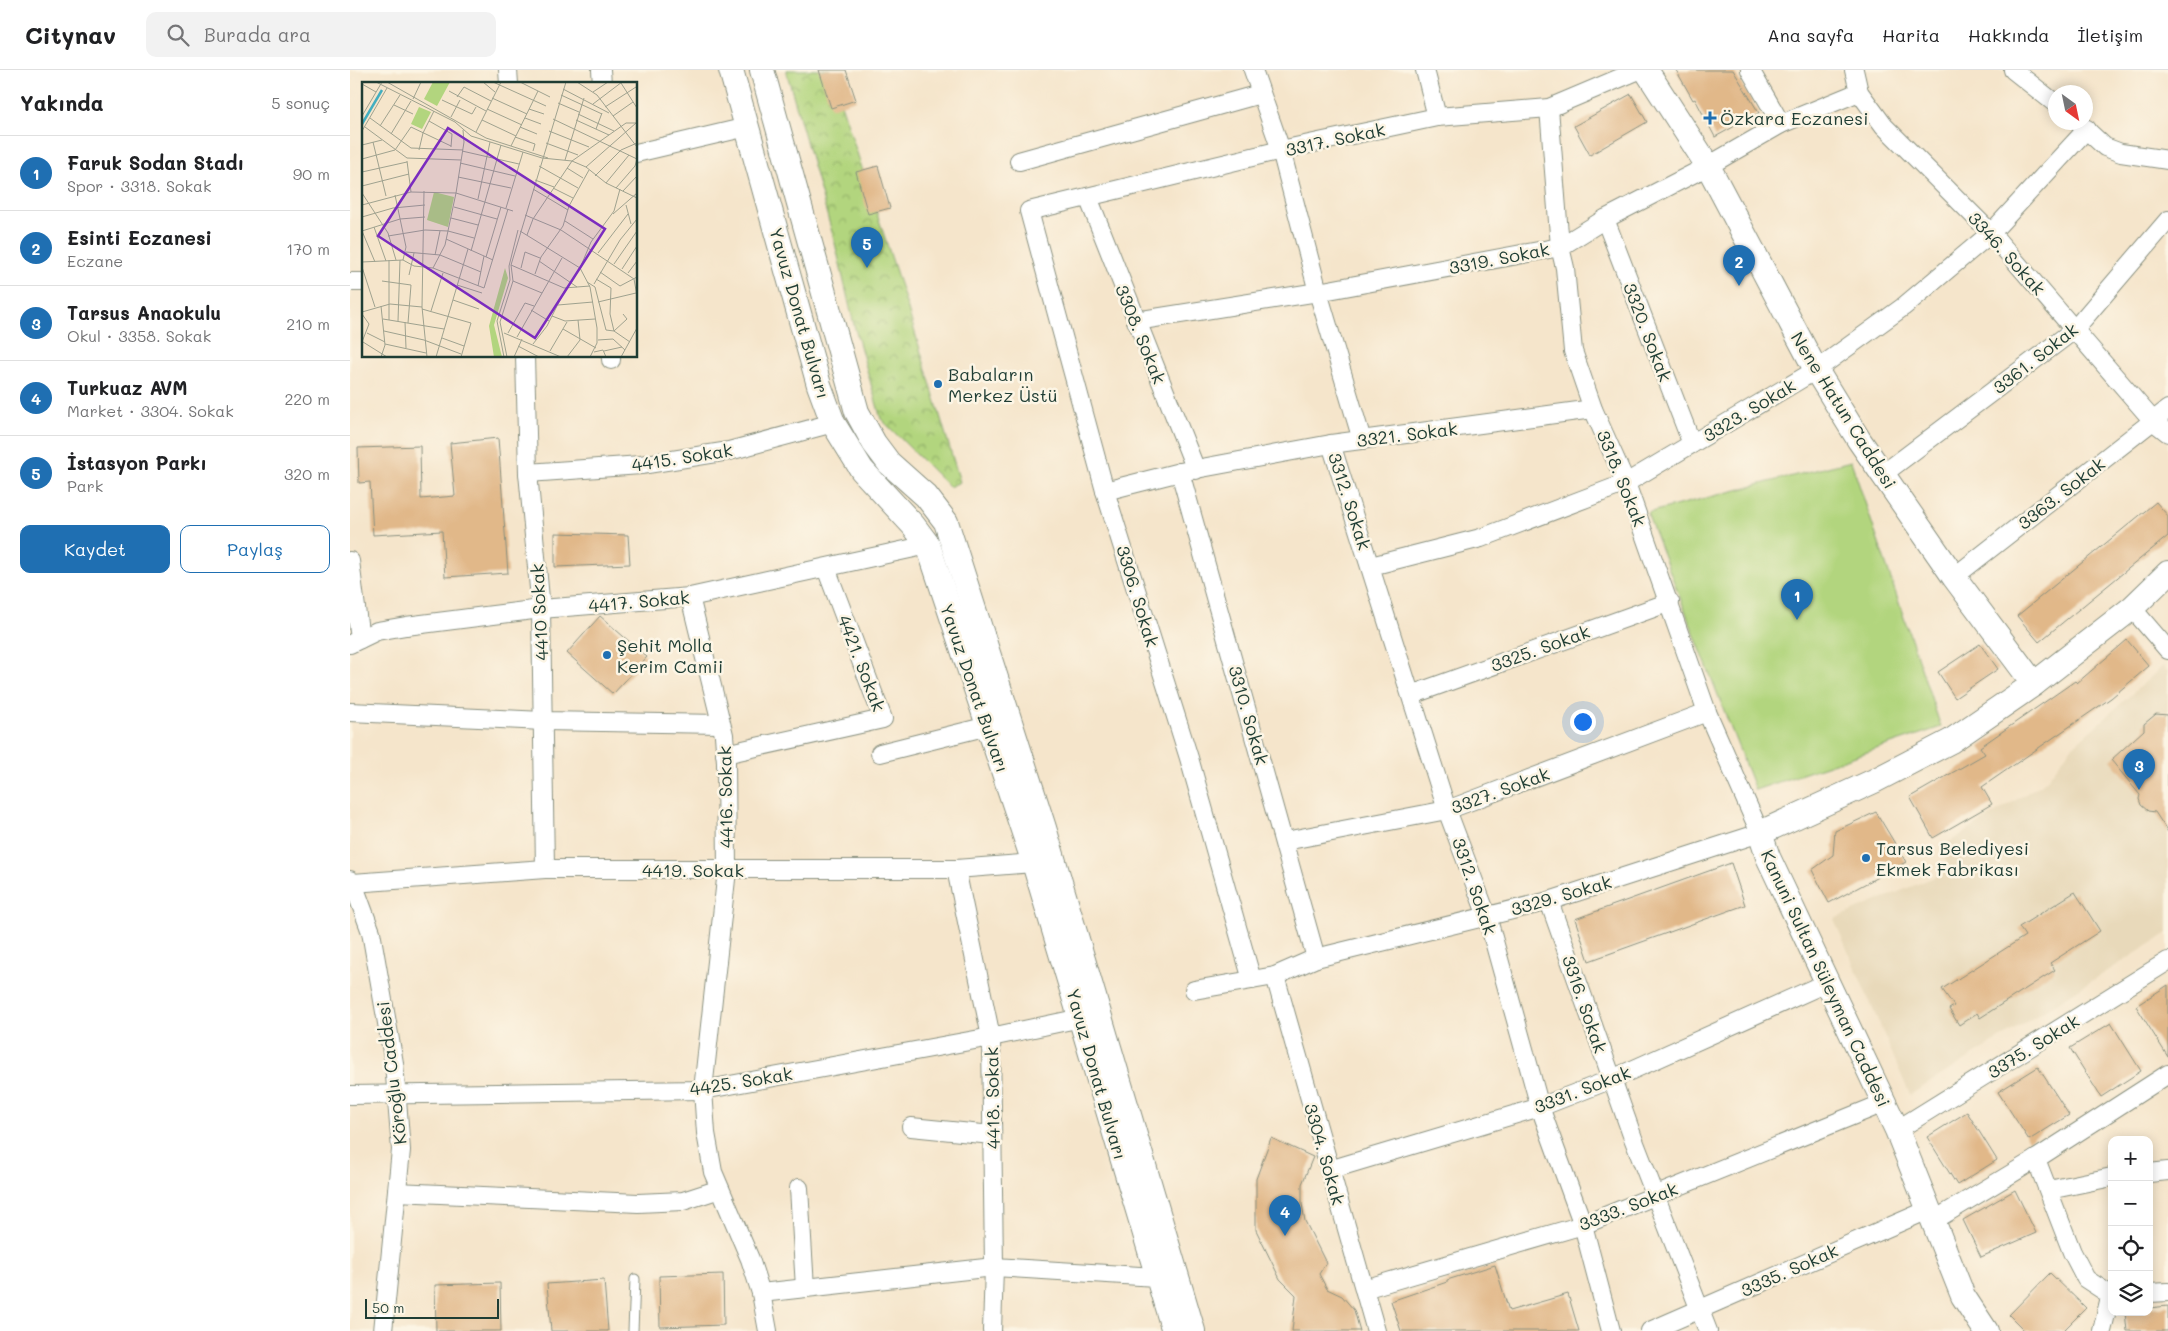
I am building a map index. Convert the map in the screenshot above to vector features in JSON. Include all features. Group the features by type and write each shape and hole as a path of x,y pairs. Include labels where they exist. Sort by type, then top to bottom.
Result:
{"street":[{"name":"Yavuz Donat Bulvarı","path":"731,70 820,385 833,423 862,470 913,525 928,545 1034,863 1156,1277 1174,1331"},
{"name":"Yavuz Donat Bulvarı","path":"762,70 857,412 874,443 889,463 926,496 946,522 1047,837 1193,1331"},
{"name":"3312. Sokak","path":"1253,70 1281,150 1318,292 1362,440"},
{"path":"1425,70 1438,117"},
{"name":"3317. Sokak","path":"1029,211 1281,150 1438,117 1549,108 1639,70"},
{"name":"Nene Hatun Caddesi","path":"1646,70 1708,166 1816,370 1883,474 1954,577 2034,684"},
{"path":"1750,70 1781,124"},
{"name":"3346. Sokak","path":"1854,70 1859,92 1884,126 1991,233 2154,422 2168,433"},
{"path":"2013,70 2048,98"},
{"name":"3319. Sokak","path":"1136,322 1318,292 1560,247 1605,219 1708,166 1781,124 1859,92"},
{"path":"1019,161 1260,94"},
{"name":"3318. Sokak","path":"1549,108 1560,247 1565,268 1573,351 1593,409 1626,483 1670,602 1707,712 1760,833"},
{"path":"638,153 747,127"},
{"name":"3323. Sokak","path":"1371,566 1481,538 1626,483 1816,370 1903,307 1991,233 2080,130"},
{"path":"2087,130 2105,147 2121,153 2168,160"},
{"name":"3308. Sokak","path":"1088,197 1136,322 1188,471"},
{"name":"3306. Sokak","path":"1029,211 1105,490 1189,758 1252,980"},
{"name":"3320. Sokak","path":"1605,219 1692,444"},
{"name":"3361. Sokak","path":"1883,474 2074,330 2168,220"},
{"name":"4410 Sokak","path":"525,358 528,474 541,609 545,869"},
{"name":"3321. Sokak","path":"1105,490 1188,471 1331,444 1593,409"},
{"name":"3363. Sokak","path":"1954,577 2154,422 2168,409"},
{"name":"4415. Sokak","path":"528,474 641,465 729,451 833,423"},
{"name":"3312. Sokak","path":"1331,444 1447,810 1487,916 1540,1107 1583,1225 1611,1331"},
{"name":"3310. Sokak","path":"1188,471 1316,958"},
{"name":"4417. Sokak","path":"355,642 377,631 406,626 541,609 690,597 928,545"},
{"path":"350,561 355,642"},
{"name":"4421. Sokak","path":"725,754 883,719 826,568"},
{"name":"Kanuni Sultan Süleyman Caddesi","path":"1963,1296 1897,1130 1826,983 1768,857 1760,833 1874,780 1951,741 2034,684 2132,608 2168,573"},
{"name":"4416. Sokak","path":"690,597 721,724 725,754 727,870 703,1090 706,1133 713,1172 750,1259 761,1293 768,1331"},
{"name":"3325. Sokak","path":"1411,695 1670,602"},
{"path":"2132,608 2168,650"},
{"path":"351,712 543,721 721,724"},
{"name":"3327. Sokak","path":"1285,841 1447,810 1707,712"},
{"path":"880,753 988,726"},
{"name":"3329. Sokak","path":"1194,990 1275,976 1316,958 1549,901 1760,833"},
{"name":"4419. Sokak","path":"352,882 545,869 956,869 1034,863"},
{"name":"4418. Sokak","path":"956,869 991,1037 994,1267 992,1331"},
{"name":"Köroğlu Caddesi","path":"352,882 371,932 394,1064 402,1150 383,1331"},
{"name":"3316. Sokak","path":"1549,901 1612,1079 1708,1331"},
{"name":"3375. Sokak","path":"1897,1130 2168,961"},
{"name":"3304. Sokak","path":"1275,976 1376,1331"},
{"name":"3331. Sokak","path":"1329,1170 1540,1107 1612,1079 1826,983"},
{"name":"4425. Sokak","path":"350,1095 703,1090 991,1037 1081,1018"},
{"name":"3335. Sokak","path":"1650,1331 1931,1216 2036,1158 2168,1074"},
{"name":"3333. Sokak","path":"1364,1289 1583,1225 1884,1103"},
{"path":"911,1126 992,1135"},
{"path":"2036,1158 2072,1252 2086,1279 2108,1294"},
{"path":"2153,1172 2168,1170"},
{"path":"2049,1190 2108,1178"},
{"path":"799,1188 805,1288"},
{"path":"397,1192 638,1203 683,1201 720,1189"},
{"path":"761,1293 994,1267 1156,1277"},
{"path":"2153,1294 2168,1292"},
{"path":"1963,1296 1968,1331"},
{"path":"1963,1296 1986,1331"},
{"path":"2102,1331 2108,1308"}],"lane":[{"path":"633,1331 635,1279"}],"shaded area":[{"path":"2163,666 2168,672 2168,933 1910,1095 1834,919 1951,870 1940,848 2046,781 2071,748"}],"green space":[{"path":"786,70 830,70 903,293 960,482 949,487 881,419 854,325 835,243"},
{"path":"1851,461 1941,727 1755,790 1647,513"}],"building":[{"path":"819,70 846,70 856,100 831,108"},
{"path":"1676,70 1733,70 1759,113 1715,137 1695,99 1693,100"},
{"path":"1631,94 1647,122 1590,155 1574,126"},
{"path":"878,166 890,208 868,214 856,172"},
{"path":"498,438 508,573 445,577 442,531 373,535 370,482 359,483 358,448 420,446 421,499 455,496 450,443"},
{"path":"2156,502 2168,516 2168,536 2039,642 2017,616"},
{"path":"555,533 628,535 630,564 555,567"},
{"name":"Şehit Molla Kerim Camii","path":"600,616 647,657 613,694 567,653"},
{"path":"2127,640 2149,666 2111,698 1982,787 1992,804 1933,838 1910,797 1985,754 1980,747 2075,681 2077,683"},
{"path":"1980,644 1998,669 1955,698 1938,672"},
{"path":"2156,714 2168,715 2168,832 2155,812 2148,811 2141,805 2140,795 2111,760 2144,730 2144,724"},
{"name":"Tarsus Belediyesi Ekmek Fabrikası","path":"1876,812 1906,862 1829,903 1812,870 1833,855 1835,831"},
{"path":"1731,863 1745,905 1589,961 1575,919"},
{"path":"2075,892 2100,931 2050,963 2055,970 1980,1018 1977,1013 1959,1025 1949,1009 1954,1006 1942,989 2025,936 2019,927"},
{"path":"2168,985 2168,1057 2136,1006"},
{"path":"2111,1023 2141,1071 2101,1097 2070,1048"},
{"path":"2038,1067 2069,1115 2029,1140 1998,1092"},
{"path":"1967,1112 1997,1160 1957,1185 1927,1137"},
{"path":"1271,1138 1313,1157 1302,1184 1302,1204 1305,1221 1326,1263 1319,1274 1327,1289 1342,1296 1354,1310 1360,1331 1292,1331 1296,1295 1280,1279 1256,1230 1256,1179"},
{"path":"2015,1190 2036,1233 1981,1257 1963,1220"},
{"path":"1495,1265 1509,1311 1568,1294 1579,1331 1401,1331 1391,1301 1447,1282 1447,1280"},
{"path":"2050,1273 2086,1308 2063,1331 2025,1331 2009,1315"},
{"path":"723,1274 724,1325 660,1327 659,1276"},
{"path":"604,1280 608,1331 551,1331 547,1284"},
{"path":"500,1283 501,1331 436,1331 435,1285"},
{"path":"2168,1306 2168,1331 2127,1331 2125,1316 2153,1316 2153,1308"}],"place":[{"name":"Özkara Eczanesi","path":"1710,118"},
{"name":"İstasyon Parkı","path":"867,268"},
{"name":"Esinti Eczanesi","path":"1739,286"},
{"name":"Babaların Merkez Üstü","path":"938,384"},
{"name":"Faruk Sodan Stadı","path":"1797,620"},
{"name":"Şehit Molla Kerim Camii","path":"607,655"},
{"name":"Tarsus Anaokulu","path":"2139,790"},
{"name":"Tarsus Belediyesi Ekmek Fabrikası","path":"1866,858"},
{"name":"Turkuaz AVM","path":"1285,1236"}]}
